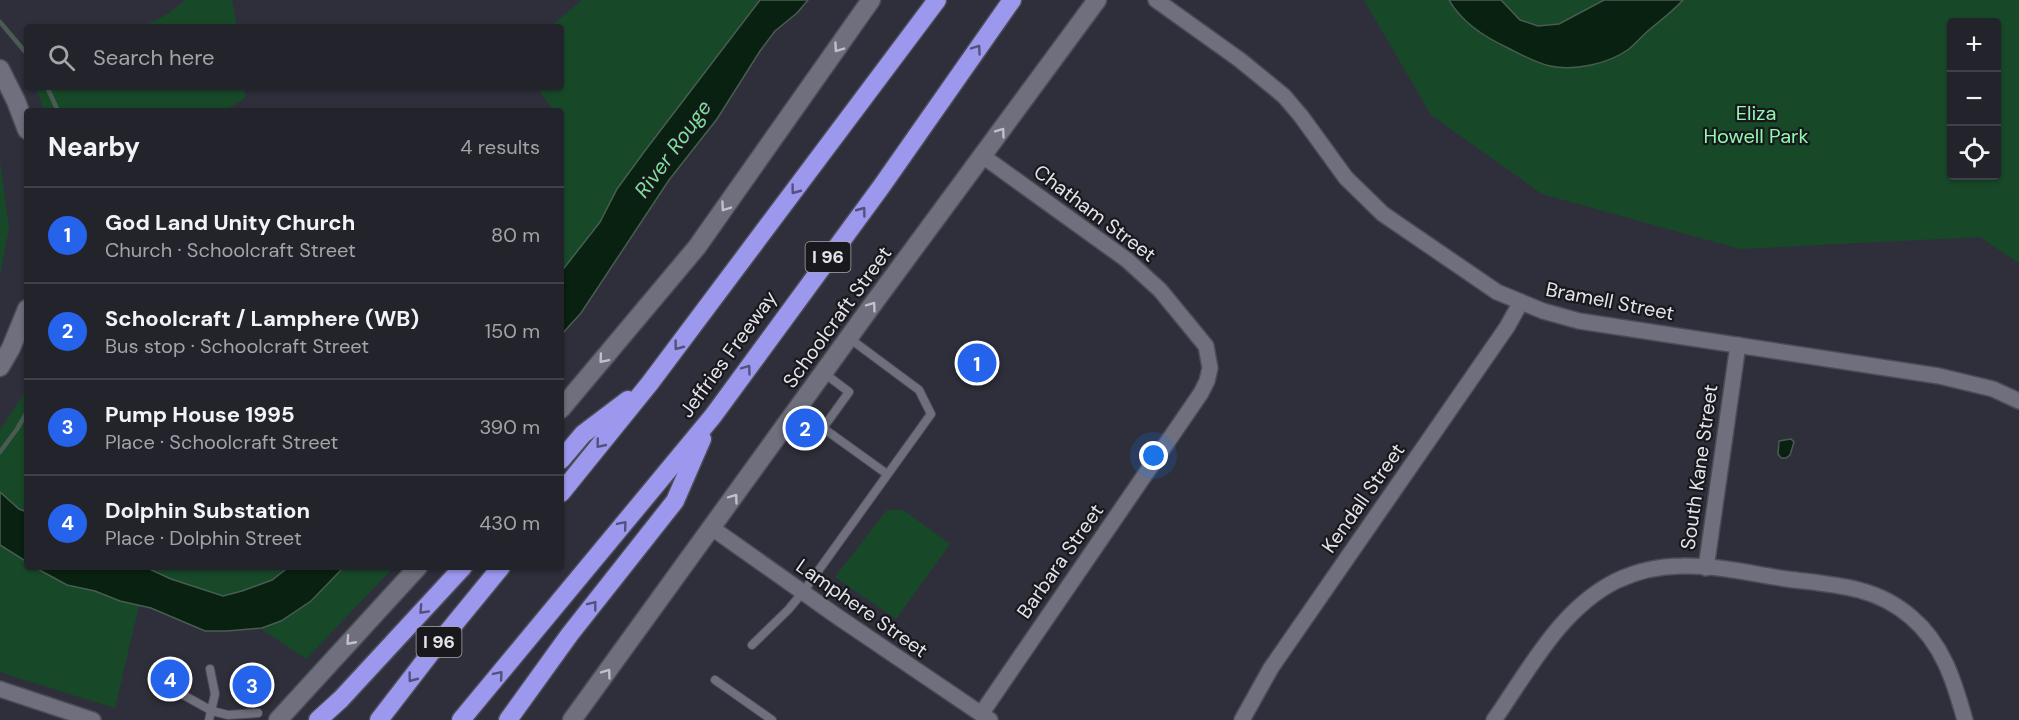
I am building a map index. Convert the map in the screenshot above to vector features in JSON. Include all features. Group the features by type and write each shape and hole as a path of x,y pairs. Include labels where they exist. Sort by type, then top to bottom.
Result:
{"highway":[{"path":"564,489 650,383 937,0"},
{"name":"Jeffries Freeway","path":"461,720 713,416 881,187 1012,0"},
{"path":"564,456 583,434 650,383"},
{"path":"508,720 570,634 675,501 713,416"},
{"path":"318,720 460,570"},
{"name":"I 96","path":"380,720 433,650 499,570"}],"main road":[{"path":"564,405 697,247 871,0"},
{"name":"Schoolcraft Street","path":"572,720 1097,0"},
{"path":"0,69 24,122"},
{"path":"0,367 11,348 24,316"},
{"path":"278,720 415,570"}],"street":[{"name":"Bramell Street","path":"1156,0 1240,60 1284,96 1346,178 1383,214 1482,283 1521,302 1579,321 1948,377 1993,389 2019,401"},
{"name":"Chatham Street","path":"984,157 1144,274 1202,339 1208,354 1210,368 1208,381 1174,433"},
{"name":"Kendall Street","path":"1242,720 1271,668 1507,327 1521,302"},
{"name":"South Kane Street","path":"1494,720 1552,636 1567,618 1591,597 1616,582 1650,570 1684,566 1706,568 1738,345"},
{"name":"Barbara Street","path":"986,717 1174,433"},
{"name":"Lamphere Street","path":"712,528 986,717"},
{"path":"1706,568 1858,590 1897,606 1921,626 1943,656 1954,682 1965,720"},
{"path":"0,689 93,720"}],"lane":[{"path":"752,645 788,610 802,592 931,414 919,390 849,339"},
{"path":"824,373 849,392 823,428 887,474"},
{"path":"209,720 215,694 210,669"},
{"path":"715,680 772,720"},
{"path":"178,692 212,711 228,715 258,713"}],"green space":[{"path":"186,0 232,0 236,24 148,24 166,15"},
{"path":"582,0 760,0 644,152 617,189 600,222 564,268 564,108 552,108 539,90 564,90 564,24 554,24"},
{"name":"Eliza Howell Park","path":"1364,0 2019,0 2019,263 1980,237 1740,249 1542,194 1431,115"},
{"path":"37,90 244,90 245,98 229,108 43,108"},
{"path":"0,161 9,228 0,276"},
{"path":"24,394 24,570 391,570 306,659 227,606 145,580 115,708 3,673 0,671 0,430"},
{"path":"887,510 903,510 950,544 896,619 835,577"}],"water":[{"name":"River Rouge","path":"760,0 808,0 797,13 775,31 760,51 717,119 669,180 581,313 564,332 564,268 600,222 617,189"},
{"path":"1449,0 1501,0 1520,20 1538,26 1559,24 1604,0 1683,0 1621,54 1591,65 1570,68 1539,63 1490,39 1460,16"},
{"path":"1791,439 1794,442 1790,455 1781,458 1778,454 1779,441"},
{"path":"0,492 24,511 24,560 0,545"},
{"path":"40,570 152,570 223,596 272,580 285,570 341,570 311,601 281,621 262,628 227,631 205,631 151,608 67,585"}],"waterway":[{"path":"0,22 24,50"},
{"path":"48,90 57,108"},
{"path":"0,452 24,417"}],"place":[{"name":"God Land Unity Church","path":"977,363"},
{"name":"Schoolcraft / Lamphere (WB)","path":"805,428"},
{"name":"Dolphin Substation","path":"170,679"},
{"name":"Pump House 1995","path":"252,685"}]}
